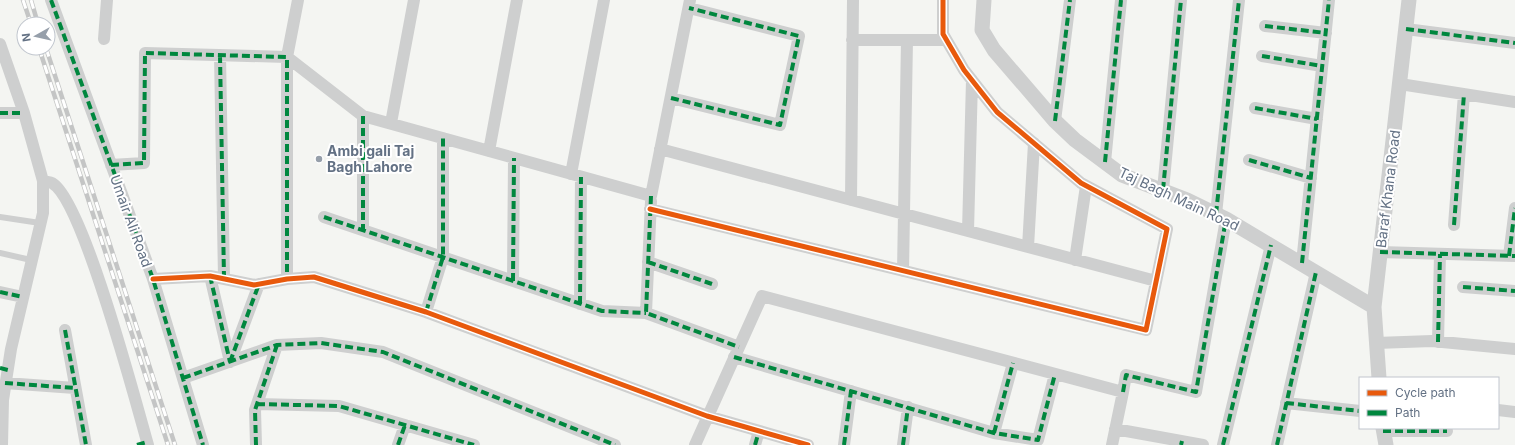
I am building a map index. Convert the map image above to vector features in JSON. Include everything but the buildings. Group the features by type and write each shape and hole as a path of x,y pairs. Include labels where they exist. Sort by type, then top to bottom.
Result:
{"street":[{"name":"Umair Ali Road","path":"52,0 153,279 203,445"},
{"path":"104,39 108,0"},
{"path":"287,279 287,58 298,0"},
{"path":"391,124 414,0"},
{"path":"489,151 517,0"},
{"path":"580,304 576,175 604,0"},
{"path":"851,200 853,0"},
{"path":"650,209 1146,330 1167,229 1086,186 997,112 964,70 943,34 943,0"},
{"name":"Taj Bagh Main Road","path":"984,0 982,30 994,50 1055,121 1074,140 1122,174 1163,190 1221,216 1374,307"},
{"path":"1055,121 1070,0"},
{"path":"1105,162 1121,0"},
{"path":"1163,190 1181,0"},
{"path":"1112,445 1126,375 1196,392 1221,216 1239,0"},
{"path":"1302,263 1329,0"},
{"name":"Baraf Khana Road","path":"1379,377 1374,307 1409,0"},
{"path":"646,313 651,196 689,4 799,36 780,125 671,98"},
{"path":"1265,26 1326,33"},
{"path":"1406,29 1515,43"},
{"path":"852,40 946,40"},
{"path":"903,271 907,40"},
{"path":"0,44 24,113 43,181 42,213 40,223 23,297 4,369 6,383 3,400 2,445"},
{"path":"111,165 144,164 145,53 287,58 363,116 651,196"},
{"path":"220,55 224,278"},
{"path":"1262,56 1322,66"},
{"path":"968,231 972,80"},
{"path":"1400,84 1515,102"},
{"path":"1454,225 1464,94"},
{"path":"1255,108 1317,119"},
{"path":"0,113 24,113"},
{"path":"363,116 363,230"},
{"path":"426,312 443,257 443,138"},
{"path":"1028,247 1034,143"},
{"path":"660,149 1156,281"},
{"path":"513,281 514,158"},
{"path":"1249,160 1311,178"},
{"path":"43,181 52,183 61,193 89,247 144,444"},
{"path":"1076,260 1086,186"},
{"path":"1380,252 1512,256 1515,208"},
{"path":"324,217 602,311 646,313 736,352 851,391 994,433 1038,440 1054,374"},
{"path":"1222,445 1271,245"},
{"path":"1438,342 1440,254"},
{"path":"648,262 712,284"},
{"path":"1277,445 1316,272"},
{"path":"210,276 230,362"},
{"path":"153,279 210,276 254,285 287,279 314,277 426,312 708,416 808,445"},
{"path":"230,362 259,284"},
{"path":"1463,287 1515,291"},
{"path":"0,292 23,297"},
{"path":"695,445 762,296 1122,392"},
{"path":"65,330 86,445"},
{"path":"1376,343 1438,342 1515,349"},
{"path":"183,378 277,345 321,343 383,352 612,444"},
{"path":"256,445 255,410 277,345"},
{"path":"994,433 1013,363"},
{"path":"6,383 75,388"},
{"path":"844,445 851,391"},
{"path":"1286,403 1359,411"},
{"path":"257,404 339,406 474,445"},
{"path":"903,445 908,407"},
{"path":"1499,410 1515,412"},
{"path":"398,445 405,425"},
{"path":"1115,429 1182,443 1203,445"},
{"path":"755,445 759,431"},
{"path":"1384,435 1447,431"}],"lane":[{"path":"0,217 40,223"},
{"path":"0,253 32,260"}],"railway":[{"path":"23,0 28,16"},
{"path":"31,0 36,16"},
{"path":"42,56 168,445"},
{"path":"49,56 175,445"}],"marked path":[{"path":"51,0 153,279 203,445"},
{"path":"1055,121 1070,0"},
{"path":"1105,162 1121,0"},
{"path":"1163,190 1181,0"},
{"path":"1216,214 1239,0"},
{"path":"1302,263 1329,0"},
{"path":"671,98 780,125 799,36 689,8"},
{"path":"1265,26 1326,33"},
{"path":"1406,29 1515,43"},
{"path":"111,165 144,163 145,53 287,57 287,279"},
{"path":"220,55 224,278"},
{"path":"1262,56 1322,66"},
{"path":"1454,225 1464,94"},
{"path":"1255,108 1317,119"},
{"path":"0,113 24,113"},
{"path":"363,116 363,230"},
{"path":"426,312 443,257 443,138"},
{"path":"513,281 514,158"},
{"path":"1249,160 1311,178"},
{"path":"580,304 581,177"},
{"path":"651,196 646,313 739,347"},
{"path":"1509,256 1515,208"},
{"path":"324,217 602,311 646,313"},
{"path":"1123,392 1126,375 1196,392 1226,219"},
{"path":"1223,445 1271,245"},
{"path":"1380,252 1515,256"},
{"path":"1438,342 1440,254"},
{"path":"648,262 712,284"},
{"path":"1277,445 1316,272"},
{"path":"210,276 230,362"},
{"path":"230,362 259,284"},
{"path":"1463,287 1515,291"},
{"path":"0,292 23,297"},
{"path":"65,330 86,445"},
{"path":"183,378 277,345 321,343 383,352 615,445"},
{"path":"256,445 255,410 277,345"},
{"path":"734,357 994,433 1038,440 1055,374"},
{"path":"994,433 1013,363"},
{"path":"0,368 8,370"},
{"path":"5,383 75,388"},
{"path":"844,445 851,391"},
{"path":"1286,403 1359,411"},
{"path":"257,404 339,406 474,445"},
{"path":"903,445 908,407"},
{"path":"398,445 405,425"},
{"path":"755,445 759,431"},
{"path":"1383,431 1447,431"},
{"path":"1181,445 1182,441"},
{"path":"137,445 147,442"}],"cycle path":[{"path":"650,209 1146,330 1167,229 1081,183 997,112 964,70 943,34 943,0"},
{"path":"153,279 210,276 254,285 287,279 314,277 426,312 707,416 808,445"}],"place":[{"name":"Ambi gali Taj Bagh Lahore","path":"319,159"}]}
